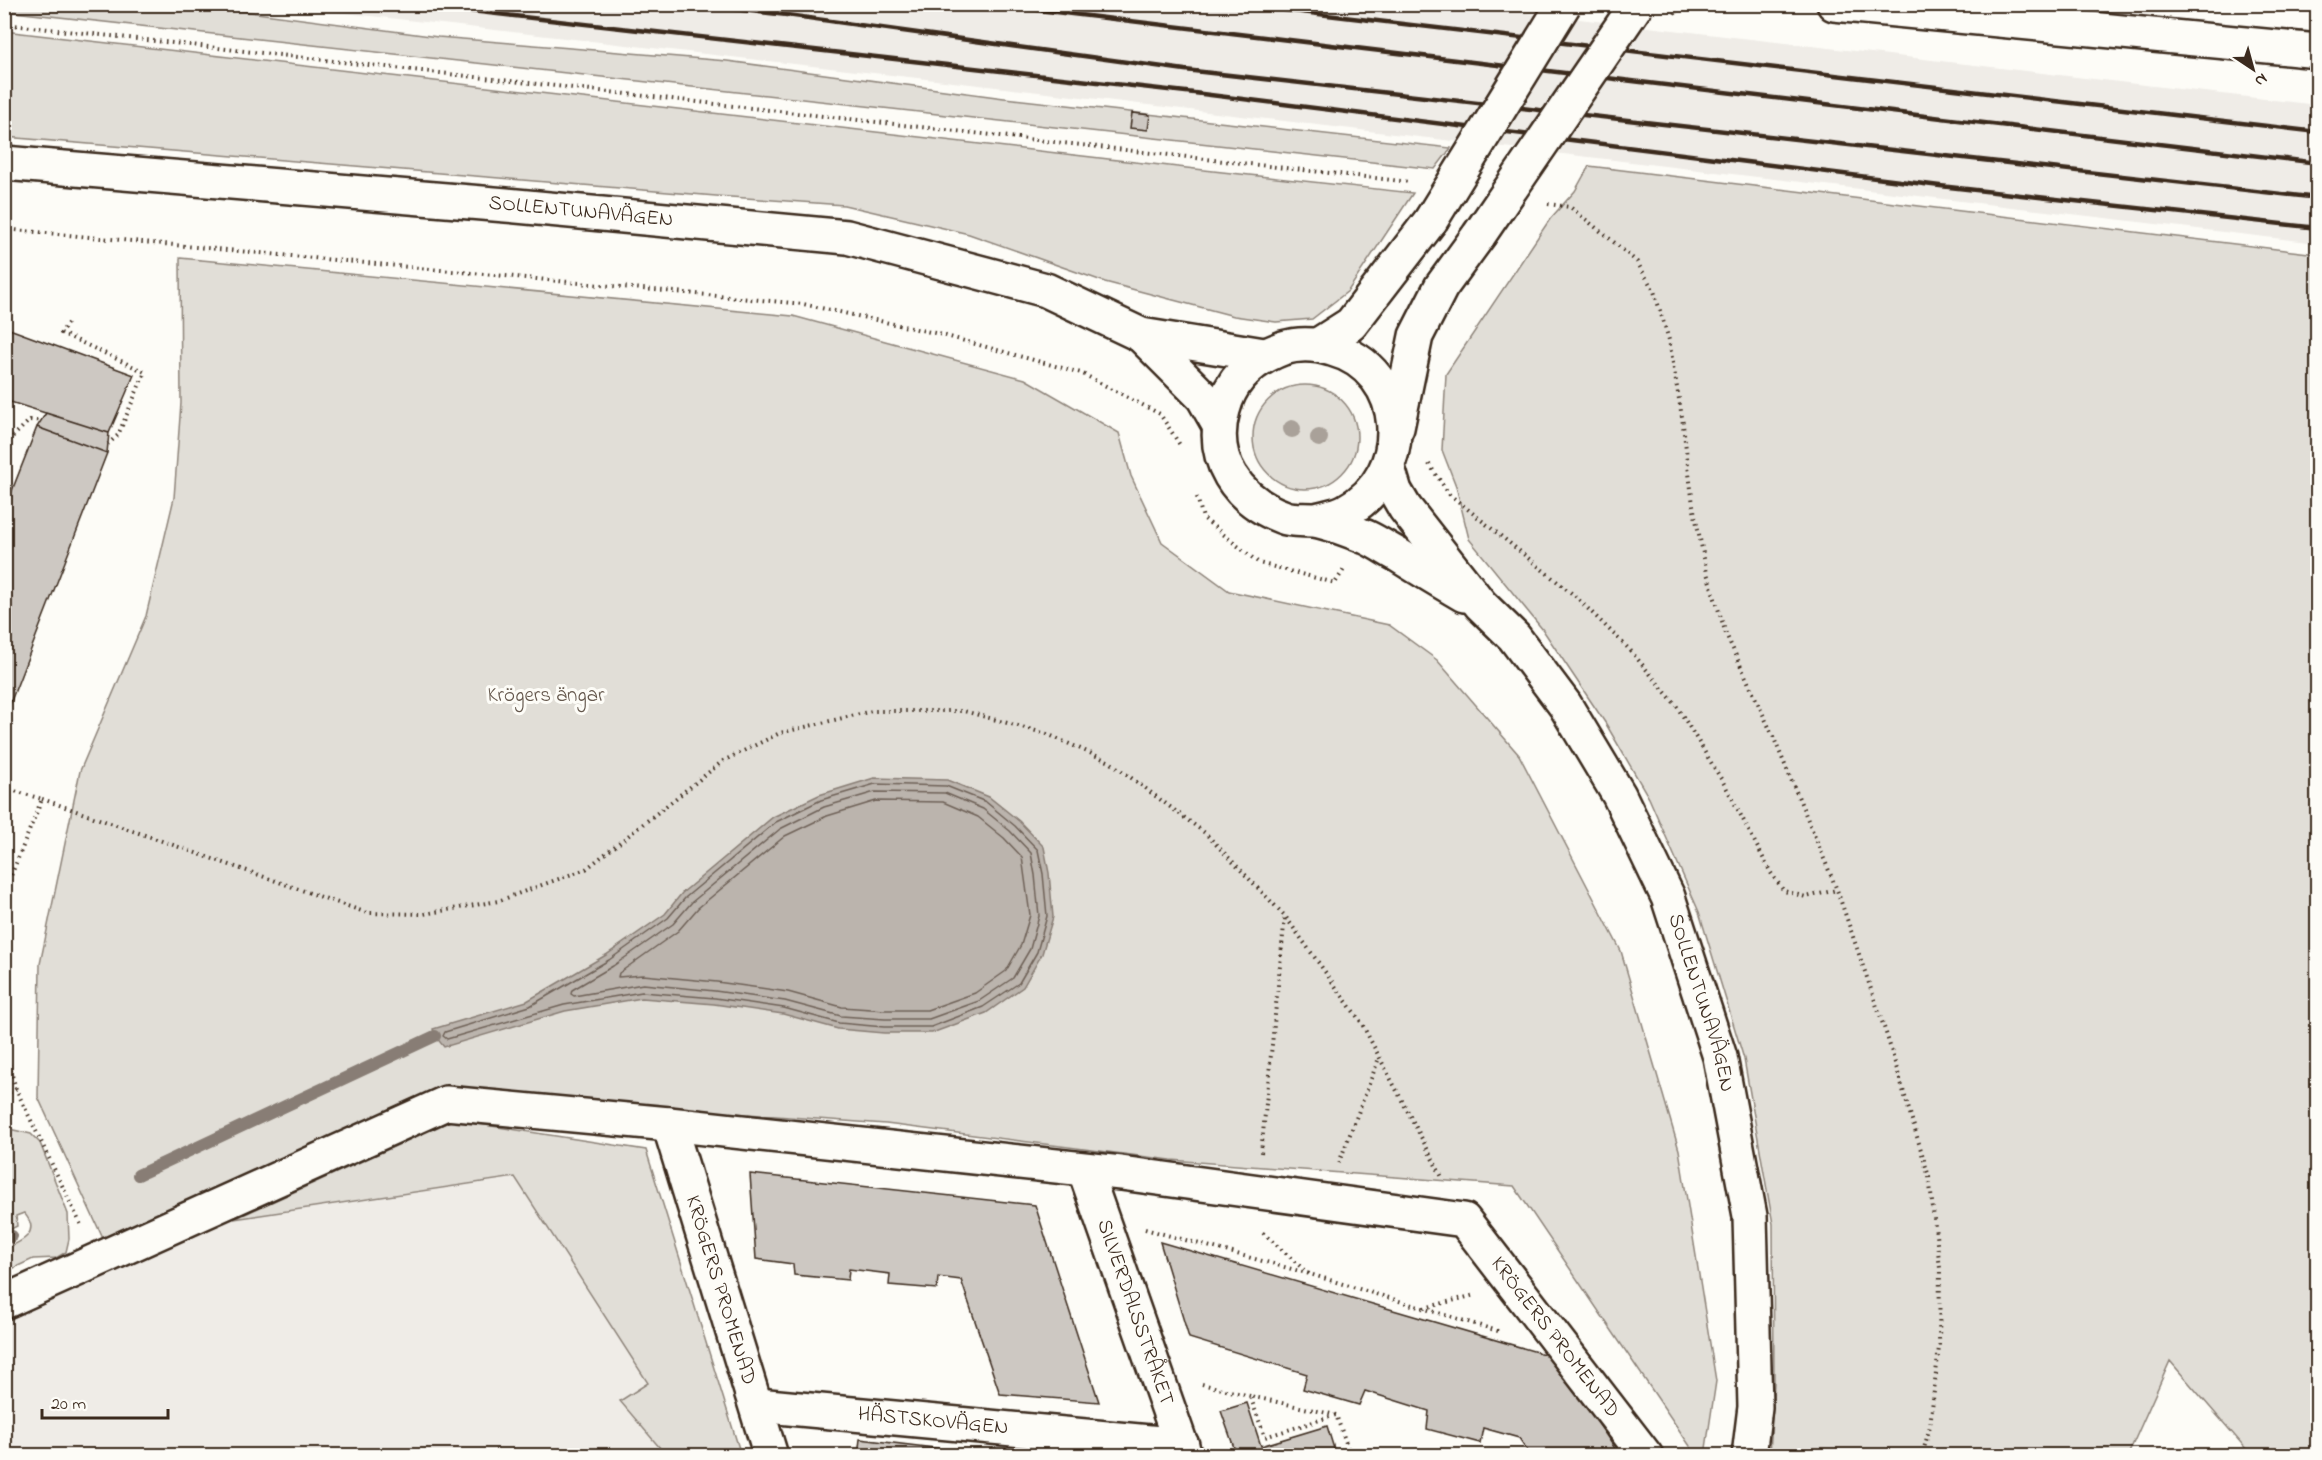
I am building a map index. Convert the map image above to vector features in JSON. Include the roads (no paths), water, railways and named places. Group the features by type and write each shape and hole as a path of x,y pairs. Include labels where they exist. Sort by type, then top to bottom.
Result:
{"street":[{"path":"1318,345 1351,324 1431,220 1564,4"},
{"path":"1391,453 1416,336 1441,286 1479,235 1637,4"},
{"path":"1834,4 2318,51"},
{"name":"SOLLENTUNAVÄGEN","path":"4,163 482,203 847,237 1046,290 1141,335 1264,355"},
{"name":"SOLLENTUNAVÄGEN","path":"1141,335 1203,397 1219,425"},
{"name":"SOLLENTUNAVÄGEN","path":"1481,605 1367,537 1316,520 1285,518 1257,505 1234,483 1221,456 1219,425 1227,395 1242,372 1264,355 1291,346 1318,345 1344,352 1372,374 1383,388 1392,412 1391,453 1395,491 1405,508 1481,605 1514,637 1565,705 1619,795 1668,897 1720,1057 1750,1216 1755,1407 1749,1455"},
{"name":"SOLLENTUNAVÄGEN","path":"1316,520 1346,512 1371,493 1391,453"},
{"path":"18,1296 446,1103 669,1124 1084,1171"},
{"name":"KRÖGERS PROMENAD","path":"669,1124 771,1455"},
{"name":"KRÖGERS PROMENAD","path":"1084,1171 1121,1173 1464,1220 1646,1455"},
{"name":"SILVERDALSSTRÅKET","path":"1084,1171 1184,1450"},
{"name":"HÄSTSKOVÄGEN","path":"757,1405 1184,1450"}],"water":[{"path":"874,778 947,780 989,797 1019,821 1044,847 1053,917 1042,954 1023,987 986,1013 932,1033 884,1033 838,1029 783,1014 714,1004 642,998 565,1011 444,1047 435,1036 433,1029 527,1001 606,955 665,914 682,893 773,817 819,795"}],"waterway":[{"path":"138,1175 435,1036"},
{"path":"4,1240 12,1236"}],"railway":[{"path":"409,4 1186,92 1940,186 2318,228"},
{"path":"690,4 787,15 1185,70 2318,198"},
{"path":"988,4 2318,163"},
{"path":"1234,4 2318,132"}],"park label":[{"name":"Krögers ängar","path":"546,696"}]}
